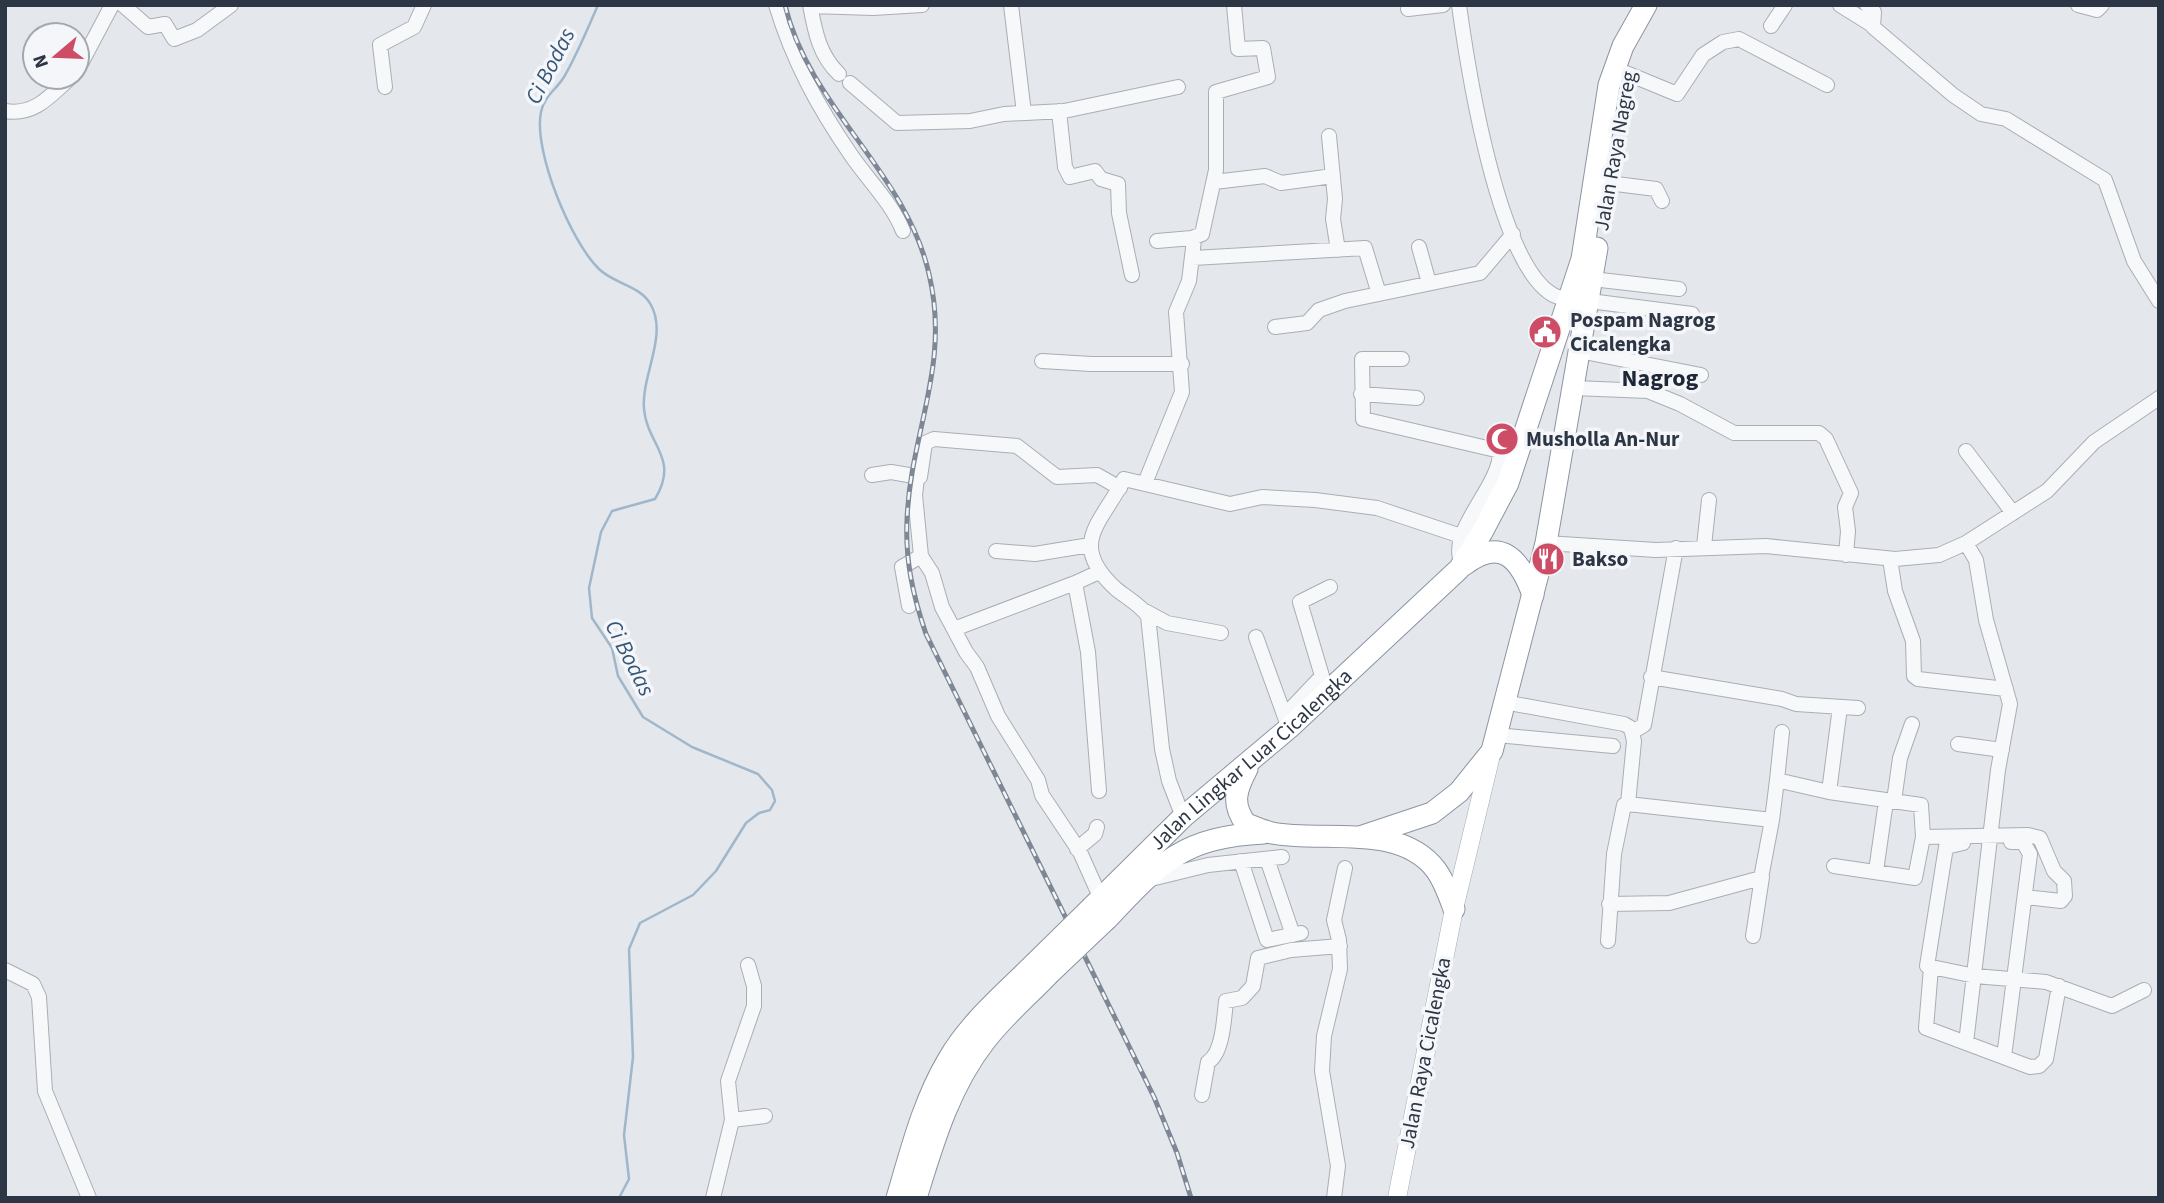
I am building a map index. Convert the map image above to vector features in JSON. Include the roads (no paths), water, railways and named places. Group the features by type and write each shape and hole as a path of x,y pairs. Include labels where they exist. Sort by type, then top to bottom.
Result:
{"highway":[{"name":"Jalan Raya Nagreg","path":"1578,301 1609,85 1623,46 1646,5"},
{"name":"Jalan Raya Nagreg","path":"1578,301 1592,279 1626,73 1661,5"},
{"path":"1360,837 1432,813 1459,792 1494,743 1546,544 1579,351 1578,301"},
{"name":"Jalan Lingkar Luar Cicalengka","path":"916,1198 937,1129 962,1074 985,1040 1042,969 1183,817 1251,761 1287,722 1461,566 1508,483 1578,301"},
{"path":"1461,566 1487,552 1504,554 1517,561 1533,595"},
{"path":"1251,761 1236,789 1235,801 1247,824 1273,833"},
{"name":"Jalan Lingkar Luar Cicalengka","path":"1100,908 1143,881 1173,855 1197,843 1234,835 1273,833 1360,837"},
{"path":"1360,837 1390,842 1424,859 1445,884 1454,909"},
{"name":"Jalan Lingkar Luar Cicalengka","path":"897,1198 922,1116 949,1058 991,1006 1042,969"}],"main road":[{"name":"Jalan Raya Cicalengka","path":"1397,1198 1454,909 1494,743"}],"street":[{"path":"91,45 112,5"},
{"path":"123,5 148,27 165,24 174,39 197,30 231,5"},
{"path":"385,87 380,44 414,27 424,5"},
{"path":"776,5 798,70 828,121 889,205 903,231"},
{"path":"922,5 884,8 811,6 812,22 819,46 828,62 897,123 972,121 1059,111 1178,86"},
{"path":"1011,5 1024,113"},
{"path":"1157,241 1192,238 1202,234 1214,182 1216,92 1268,77 1263,47 1241,51 1237,48 1234,5"},
{"path":"1408,9 1443,5"},
{"path":"1459,5 1480,138 1513,234 1527,263 1549,294 1578,301 1692,314"},
{"path":"1771,26 1785,5"},
{"path":"1840,5 1872,25 1953,94 1981,114 2006,119 2105,180 2134,261 2159,301"},
{"path":"1867,5 1874,12 1872,25"},
{"path":"2078,5 2097,10 2102,5"},
{"path":"1626,73 1677,94 1703,55 1711,48 1723,42 1744,40 1827,85"},
{"path":"5,111 30,110 45,102 56,91"},
{"path":"1059,111 1065,167 1070,177 1095,171 1102,180 1118,184 1119,213 1132,275"},
{"path":"1329,136 1333,219 1338,250"},
{"path":"1214,182 1265,176 1281,183 1333,176"},
{"path":"1608,183 1656,189 1662,201"},
{"path":"1275,327 1307,323 1315,313 1331,305 1480,273 1513,234"},
{"path":"1145,483 1179,402 1182,364 1176,312 1189,281 1193,258 1192,238"},
{"path":"1419,247 1430,284"},
{"path":"1193,258 1366,248 1379,294"},
{"path":"1592,279 1679,289"},
{"path":"1579,351 1701,375"},
{"path":"1402,359 1362,359 1360,414 1366,421 1500,451 1481,502 1457,547 1461,566"},
{"path":"1042,360 1091,364 1182,364"},
{"path":"1574,388 1648,391 1734,433 1819,433 1826,439 1851,493 1845,507 1848,531 1846,555"},
{"path":"1361,394 1418,398"},
{"path":"1546,544 1676,548 1766,546 1890,559 1939,555 1966,543 2047,491 2094,442 2159,398"},
{"path":"1100,908 1077,849 1042,795 1038,780 999,716 977,667 936,592 932,573 921,556 915,495 917,478 922,474 925,443 934,439 1017,446 1058,477 1097,475 1120,488"},
{"path":"1966,452 2013,513"},
{"path":"872,475 891,472 917,478"},
{"path":"1221,633 1167,623 1145,611 1099,572 1093,561 1090,545 1092,530 1126,478 1230,504 1262,497 1377,508 1461,536"},
{"path":"1704,546 1709,500"},
{"path":"1966,543 1976,560 1989,631 2006,689 2010,714 2002,750 1966,1043"},
{"path":"996,551 1035,554 1090,545"},
{"path":"1634,731 1644,725 1676,548"},
{"path":"909,606 902,567 921,556"},
{"path":"1890,559 1895,591 1913,641 1914,676 1918,679 2006,689"},
{"path":"954,629 1099,572"},
{"path":"1075,583 1088,652 1099,792"},
{"path":"1287,722 1322,676 1300,602 1330,587"},
{"path":"1145,611 1149,621 1162,749 1169,781 1183,817"},
{"path":"1256,637 1287,722"},
{"path":"1651,677 1782,699 1796,704 1858,708"},
{"path":"1504,702 1624,724 1634,731"},
{"path":"1829,792 1840,707"},
{"path":"1876,871 1900,758 1912,724"},
{"path":"1628,804 1634,731"},
{"path":"1753,936 1772,820 1782,732"},
{"path":"1494,743 1614,746"},
{"path":"1958,744 2002,750"},
{"path":"1777,780 1829,792 1921,805 1923,837 1916,878 1834,866"},
{"path":"1608,941 1609,904 1624,805 1772,820"},
{"path":"1077,849 1095,834 1097,827"},
{"path":"2025,897 2061,901 2065,895 2064,881 2053,867 2040,838 2028,835 1950,844 1946,847 1926,965 1975,976 2059,986 2112,1006 2144,990"},
{"path":"1923,837 2027,844 2030,854 2004,1057"},
{"path":"1143,881 1208,865 1241,861 1275,858 1297,934 1267,940 1241,861"},
{"path":"1335,1198 1338,1166 1322,1071 1324,1036 1340,969 1340,946 1334,920 1345,868"},
{"path":"1609,904 1669,903 1762,877"},
{"path":"1202,1095 1208,1062 1214,1058 1221,1034 1226,1001 1242,998 1253,986 1258,958 1292,950 1340,946"},
{"path":"713,1198 732,1120 726,1088 755,997 748,965"},
{"path":"1931,968 1926,1028 2030,1067 2043,1063 2059,986"},
{"path":"5,970 33,984 39,997 45,1091 89,1198"},
{"path":"732,1120 765,1116"}],"waterway":[{"name":"Ci Bodas","path":"598,5 561,82 547,97 541,112 540,129 548,172 577,239 599,269 640,293 651,305 657,330 646,383 644,409 646,422 660,452 664,473 655,499 612,511 601,532 589,588 592,618 612,648 618,676 643,717 692,747 758,774 772,790 775,801 770,810 759,813 746,823 716,871 693,895 640,923 629,949 633,1057 624,1135 629,1179 619,1198"}],"railway":[{"path":"785,5 797,42 814,76 900,203 917,237 929,274 935,339 907,520 911,578 926,634 1154,1097 1177,1153 1191,1198"}],"place":[{"name":"Pospam Nagrog Cicalengka","path":"1545,332"},
{"name":"Musholla An-Nur","path":"1502,439"},
{"name":"Bakso","path":"1548,559"}],"district":[{"name":"Nagrog","path":"1660,378"}]}
